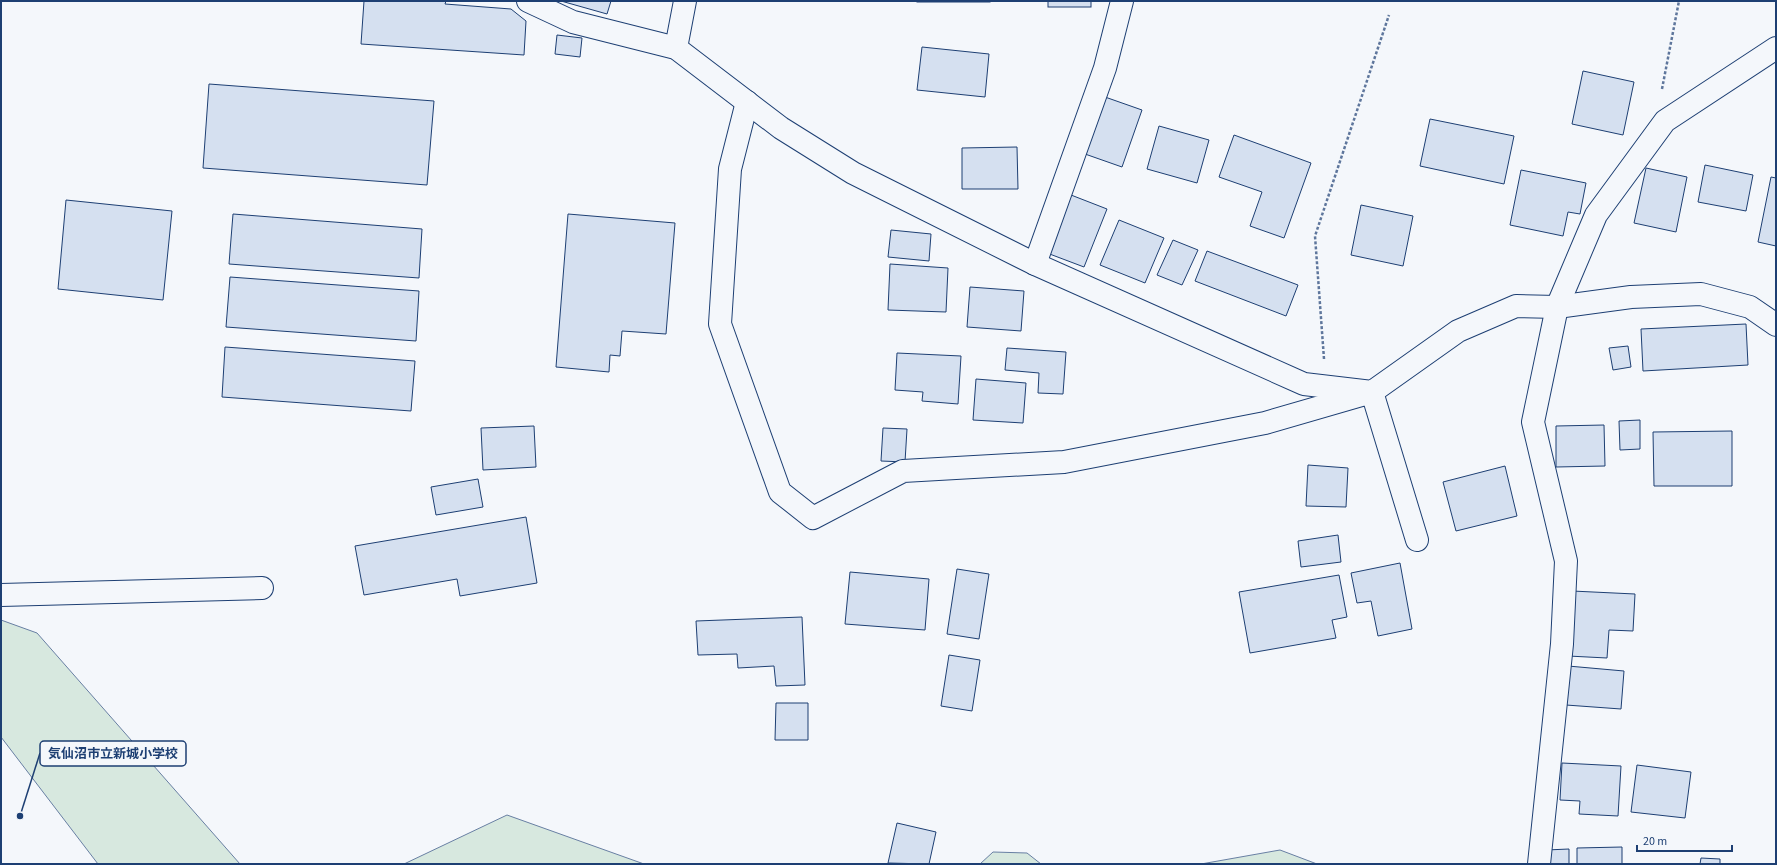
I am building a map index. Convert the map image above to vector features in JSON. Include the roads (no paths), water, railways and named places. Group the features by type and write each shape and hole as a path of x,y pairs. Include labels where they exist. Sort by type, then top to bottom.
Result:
{"street":[{"path":"528,1 573,22 676,48 781,128 853,172 1035,264 1304,384 1326,388 1372,392"},
{"path":"676,48 685,1"},
{"path":"1035,264 1105,68 1122,1"},
{"path":"1539,864 1562,644 1566,562 1532,422 1557,307 1596,215 1665,121 1776,48"},
{"path":"747,102 730,169 720,324 780,492 813,518 903,471 1064,462 1265,423 1372,392 1458,331 1516,306 1557,307 1631,296 1700,294 1750,307 1776,325"},
{"path":"1372,392 1417,540"},
{"path":"1,595 262,588"}],"place":[{"name":"気仙沼市立新城小学校","path":"20,816"}]}
